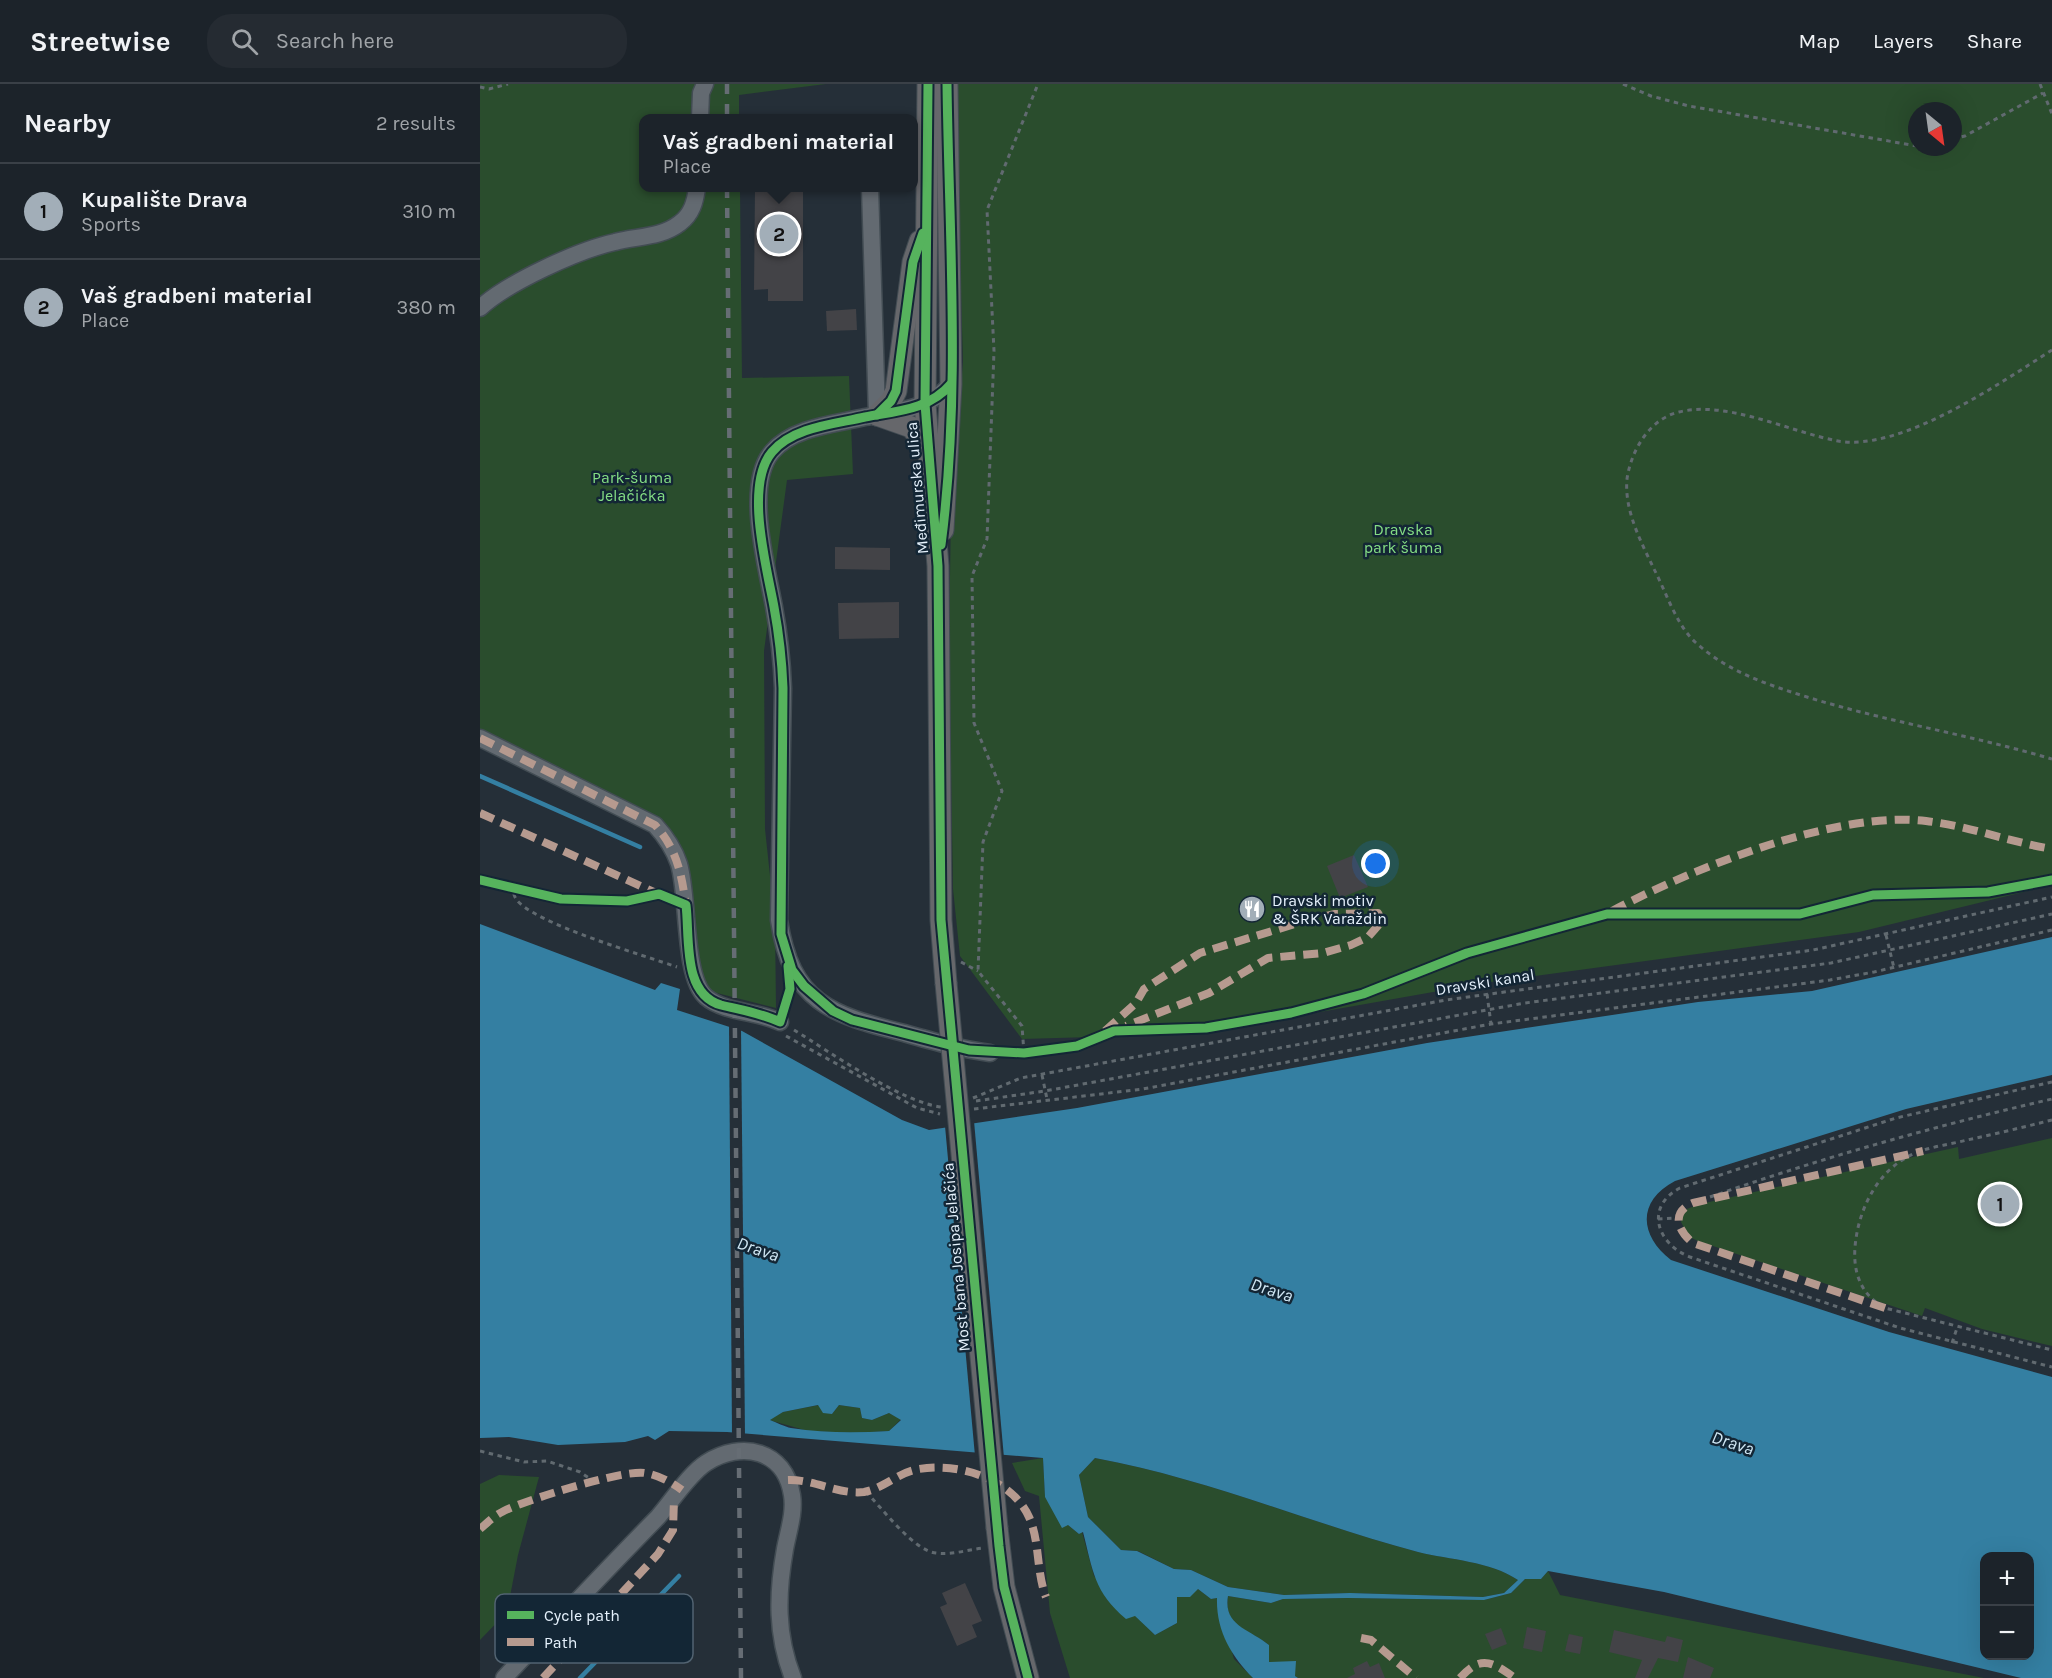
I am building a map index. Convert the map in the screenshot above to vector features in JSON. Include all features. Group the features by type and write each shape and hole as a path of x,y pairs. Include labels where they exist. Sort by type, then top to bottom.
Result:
{"main road":[{"name":"Međimurska ulica","path":"928,84 925,404 938,566 941,909 946,983"},
{"name":"Međimurska ulica","path":"938,566 948,476 951,384 947,84"},
{"path":"928,218 913,262 896,391 891,401 877,415 911,427 928,446"},
{"name":"Most bana Josipa Jelačića","path":"946,983 997,1528 1004,1587 1028,1678"}],"street":[{"path":"700,114 701,93 705,84"},
{"path":"480,309 517,283 550,267 614,242 650,237 680,224 692,211 696,192"},
{"path":"870,192 877,415"},
{"path":"951,384 943,393 925,404 818,427 791,438 773,451 766,461 762,474 760,518 765,566 781,653 782,676 781,934 792,970 804,986 832,1011 852,1020 969,1050 990,1053"},
{"path":"480,738 655,825 673,849 681,873 692,974 701,992 718,1004 779,1027"},
{"path":"584,1594 667,1507 694,1473 715,1458 747,1450 760,1451 780,1465 792,1493 794,1507 781,1569 778,1608 782,1646 793,1678"},
{"path":"504,1678 518,1663"}],"path":[{"path":"480,87 489,88 508,84"},
{"path":"978,971 983,842 1002,791 974,723 972,576 987,539 994,351 987,210 1038,84"},
{"path":"1623,84 1651,96 1689,106 1908,144"},
{"path":"2040,84 2052,114"},
{"path":"1962,137 2043,93"},
{"path":"2052,350 1978,398 1939,417 1879,439 1840,441 1714,410 1678,412 1662,420 1645,435 1635,450 1627,480 1630,512 1643,546 1683,626 1694,640 1727,667 1761,682 1856,712 2052,759"},
{"path":"513,885 513,891 520,903 547,918 678,967"},
{"path":"963,1103 1045,1091 1489,1009 1831,963 2052,914"},
{"path":"970,1110 1143,1089 1491,1024 1830,980 1893,968 2052,930"},
{"path":"1886,935 1893,968"},
{"path":"960,962 978,971 1022,1026 1024,1053"},
{"path":"1487,994 1491,1024"},
{"path":"779,1027 905,1096 927,1105 944,1107"},
{"path":"779,1027 903,1101 927,1112 948,1113"},
{"path":"1042,1075 1047,1099"},
{"path":"2052,1082 1896,1118 1680,1188 1668,1194 1662,1202 1659,1219 1663,1237 1677,1252 1952,1343 2052,1367"},
{"path":"903,1101 905,1096"},
{"path":"1693,1203 1797,1167 1905,1135 2052,1099"},
{"path":"2052,1120 1910,1155 1888,1172 1868,1198 1859,1225 1854,1252 1856,1273 1864,1291 1885,1308 2052,1350"},
{"path":"1659,1219 1678,1218"},
{"path":"1952,1343 1957,1327"},
{"path":"480,1451 524,1461 548,1461 580,1472 595,1482"},
{"path":"866,1492 921,1548 942,1553 973,1549"}],"green space":[{"name":"Park-šuma Jelačićka","path":"480,84 826,84 739,95 739,114 639,114 639,192 740,192 742,378 849,376 853,474 787,480 764,651 765,829 775,922 776,1008 709,991 698,977 670,834 480,733"},
{"name":"Dravska park šuma","path":"955,84 2052,84 2052,885 1859,932 1484,983 1196,1034 1022,1039 960,956 953,889 949,648 951,506 963,362"},
{"path":"2052,1138 2052,1346 1982,1329 1925,1308 1922,1316 1698,1241 1689,1237 1681,1222 1684,1210 1700,1204 1958,1147 1959,1159"},
{"path":"819,1405 832,1414 839,1405 860,1408 862,1418 872,1420 889,1413 901,1419 889,1431 855,1433 808,1431 769,1420 783,1412"},
{"path":"1043,1458 1045,1497 1068,1525 1079,1534 1082,1532 1094,1576 1155,1635 1177,1623 1177,1597 1198,1589 1211,1599 1217,1598 1234,1659 1253,1678 1070,1678 1050,1613 1039,1496 1025,1491 1012,1463"},
{"path":"1095,1458 1177,1477 1418,1552 1483,1565 1518,1580 1504,1593 1483,1597 1350,1593 1284,1595 1228,1587 1191,1570 1174,1569 1138,1551 1121,1550 1088,1517 1079,1475"},
{"path":"499,1475 539,1477 518,1555 510,1594 495,1594 495,1624 480,1640 480,1484"},
{"path":"1548,1571 1560,1595 1984,1678 1298,1678 1269,1662 1269,1645 1239,1627 1229,1615 1228,1596 1271,1603 1283,1599 1348,1598 1484,1600 1511,1593 1525,1579 1541,1579"}],"water":[{"name":"Drava","path":"480,924 655,990 661,983 680,989 677,1010 742,1031 902,1120 929,1130 1077,1108 1427,1043 1698,1002 1812,991 2052,937 2052,1075 1906,1109 1675,1181 1654,1198 1647,1219 1653,1240 1671,1260 1889,1332 2052,1377 2052,1678 2021,1678 1664,1592 1548,1571 1541,1579 1525,1579 1511,1593 1484,1600 1348,1598 1283,1599 1271,1603 1228,1596 1230,1614 1234,1620 1269,1645 1269,1662 1296,1661 1295,1676 1298,1678 1253,1678 1238,1661 1226,1642 1219,1621 1217,1598 1211,1599 1198,1589 1190,1597 1177,1597 1177,1623 1155,1635 1135,1616 1126,1619 1115,1609 1096,1580 1083,1532 1079,1534 1068,1525 1062,1528 1045,1497 1043,1458 727,1432 669,1431 655,1440 648,1436 625,1442 558,1445 509,1437 480,1438","holes":["818,1405 823,1413 832,1414 839,1405 860,1408 862,1418 872,1420 889,1413 901,1420 889,1431 852,1432 791,1428 770,1420 783,1412","1095,1458 1177,1477 1418,1552 1482,1565 1518,1580 1504,1593 1483,1597 1350,1593 1284,1595 1228,1587 1191,1570 1174,1569 1137,1551 1121,1550 1088,1517 1079,1475"]}],"pier":[{"path":"729,1022 741,1028 745,1437 732,1436"},
{"path":"974,1121 1004,1458 975,1456 945,1126"}],"building":[{"path":"755,192 803,192 803,301 768,301 768,289 754,290"},
{"path":"856,309 857,330 827,331 826,311"},
{"path":"835,547 890,548 890,570 835,569"},
{"path":"899,602 899,638 839,639 838,603"},
{"path":"1354,855 1368,887 1340,898 1327,866"},
{"path":"965,1583 982,1621 972,1625 977,1637 957,1646 940,1607 947,1604 942,1593"},
{"path":"1527,1627 1546,1631 1542,1652 1523,1648"},
{"path":"1501,1628 1507,1644 1492,1650 1485,1634"},
{"path":"1614,1630 1665,1642 1667,1636 1683,1640 1678,1662 1658,1658 1648,1678 1635,1678 1642,1660 1609,1652"},
{"path":"1569,1634 1583,1637 1580,1654 1565,1651"},
{"path":"1688,1657 1714,1668 1710,1678 1683,1678"},
{"path":"1367,1661 1370,1667 1379,1663 1385,1678 1347,1678 1355,1674 1353,1668"}],"waterway":[{"path":"480,776 640,847"},
{"path":"662,1594 679,1576"},
{"path":"580,1678 595,1663"}],"railway":[{"path":"727,84 727,114"},
{"path":"727,192 741,1678"}],"marked path":[{"path":"480,738 655,825 669,843 677,863 686,907"},
{"path":"480,813 656,893"},
{"path":"1612,911 1723,861 1765,846 1850,825 1890,820 1926,821 1958,826 2052,849"},
{"path":"1105,1031 1136,1003 1144,989 1200,953 1335,914 1378,913 1382,921 1368,937 1351,945 1323,953 1268,958 1209,993 1126,1026"},
{"path":"1885,1308 1693,1243 1683,1233 1679,1216 1681,1211 1693,1203 1923,1151"},
{"path":"788,1480 845,1491 864,1492 914,1470 946,1468 980,1475 1009,1492 1021,1503 1029,1517 1035,1536 1046,1597"},
{"path":"480,1529 496,1516 513,1507 573,1487 617,1476 634,1473 650,1474 682,1490"},
{"path":"621,1594 658,1554 673,1530 674,1499"},
{"path":"1361,1638 1371,1640 1416,1678"},
{"path":"543,1678 557,1663"},
{"path":"1460,1678 1480,1663 1493,1664 1515,1678"}],"cycle path":[{"path":"928,84 925,404 938,566 941,920 999,1546 1004,1587 1028,1678"},
{"path":"941,545 951,430 952,373 947,84"},
{"path":"877,415 891,401 896,391 913,262 923,233"},
{"path":"951,384 933,399 911,408 815,428 791,437 772,452 764,467 760,485 758,505 760,527 783,678 781,934 792,970 804,986 833,1011 852,1020 969,1050 1024,1053 1077,1046 1114,1031 1206,1028 1291,1013 1363,994 1467,953 1607,914 1800,914 1873,895 1988,892 2052,880"},
{"path":"480,880 561,899 627,901 659,894 686,905 690,963 694,977 708,999 780,1022 790,989 788,966"}],"place":[{"name":"Vaš gradbeni material","path":"779,234"},
{"name":"Dravski motiv & ŠRK Varaždin","path":"1252,909"},
{"name":"Kupalište Drava","path":"2000,1204"}]}
